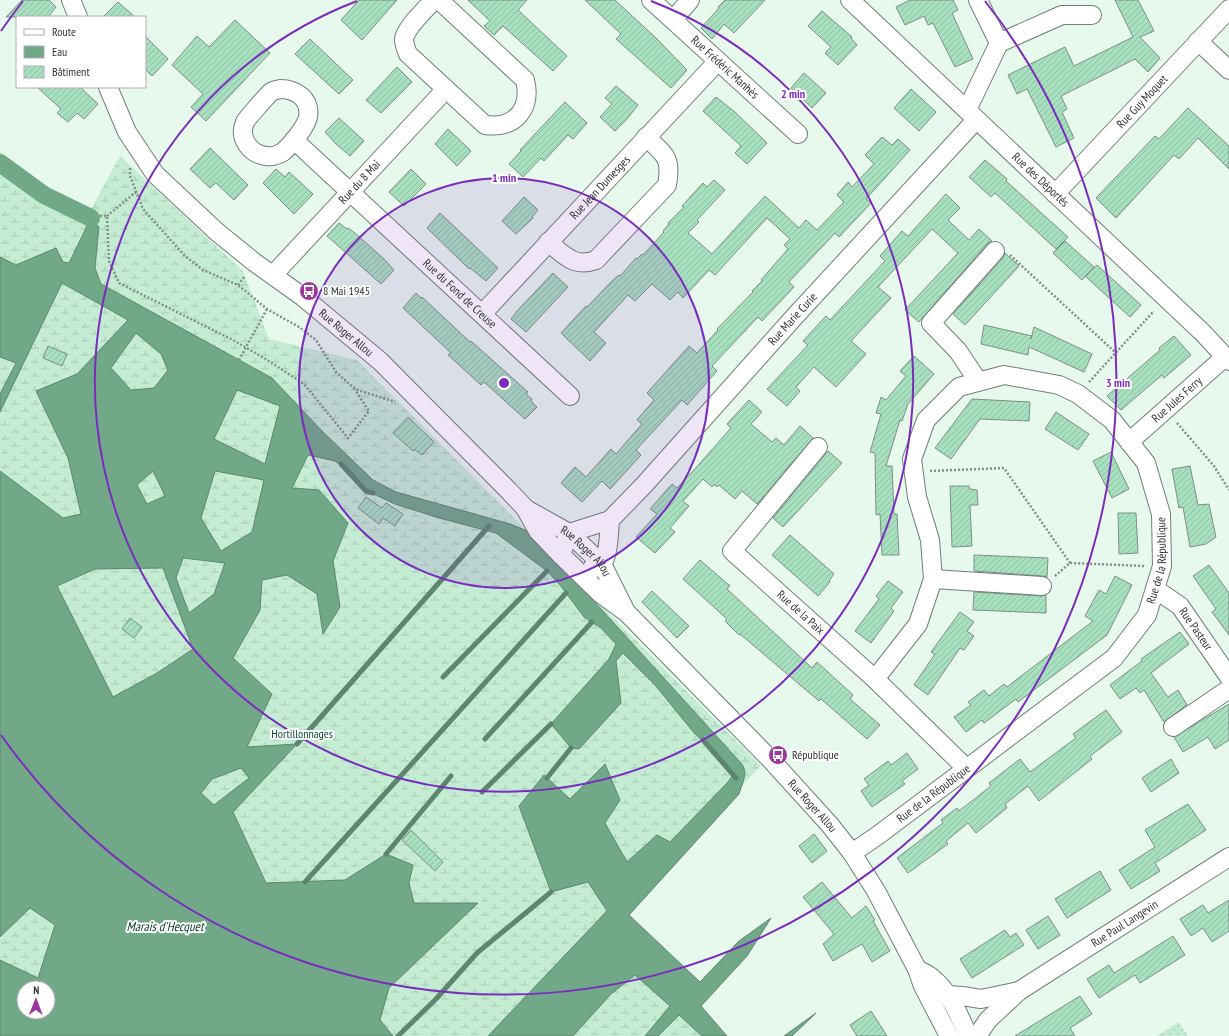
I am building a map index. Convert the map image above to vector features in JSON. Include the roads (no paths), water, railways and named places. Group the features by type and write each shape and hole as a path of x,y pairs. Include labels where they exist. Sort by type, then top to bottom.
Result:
{"street":[{"path":"71,0 78,16"},
{"path":"434,0 407,30 404,38 405,47 408,54 485,125 496,126 506,124 515,119 522,111 526,101 527,90 525,80 439,0"},
{"name":"Rue Frédéric Manhès","path":"651,0 798,134"},
{"path":"673,20 690,0"},
{"name":"Rue des Déportés","path":"850,0 1166,299 1227,359"},
{"path":"978,0 999,43 1062,15 1092,14"},
{"name":"Rue Guy Moquet","path":"1054,194 1229,9"},
{"path":"1198,42 1229,70"},
{"name":"Rue Marie Curie","path":"610,520 644,485 796,315 971,115 999,43"},
{"name":"Rue Jean Dumesges","path":"482,314 718,61"},
{"name":"Rue Roger Allou","path":"108,88 127,132 155,174 217,232 254,262 303,297 380,361 509,490 525,508 538,531 561,555 601,594 627,613 771,760 830,826 852,853 876,891 917,969 923,986 949,1036"},
{"name":"Rue du 8 Mai","path":"273,275 446,89"},
{"path":"548,242 573,261 585,264 596,260 661,191 666,185 669,169 665,155 646,137"},
{"name":"Rue du Fond de Creuse","path":"294,140 570,396"},
{"path":"978,382 958,351 932,323 995,250"},
{"name":"Rue Jules Ferry","path":"1129,442 1166,409 1227,359"},
{"name":"Rue de la République","path":"852,853 877,836 1114,658 1147,615 1162,566 1162,514 1146,463 1112,420 1078,394 1059,385 1004,374 958,386 926,420 912,459 917,496 930,540 933,579 918,624 875,679"},
{"name":"Rue de la Paix","path":"818,447 732,551 875,679 966,768"},
{"name":"Rue Roger Allou","path":"525,508 569,533 602,564 627,613"},
{"path":"561,555 569,533 610,520 606,553 602,564 598,568 578,570"},
{"path":"933,579 1042,586"},
{"name":"Rue Pasteur","path":"1155,589 1180,606 1229,677"},
{"path":"1173,727 1229,689"},
{"name":"Rue Paul Langevin","path":"1020,991 1229,857"},
{"path":"917,969 932,978 947,995 962,1021 968,1036"},
{"path":"947,995 981,999 1020,991"},
{"path":"977,1036 988,1020 1020,991"}],"water":[{"name":"Marais d'Hecquet","path":"91,218 99,227 95,268 101,284 272,378 323,432 373,480 396,492 510,524 525,530 582,588 741,763 745,774 739,794 629,915 700,982 739,941 771,918 747,956 701,1006 727,1036 702,1036 679,1015 658,1036 645,1036 670,1006 635,975 611,994 573,1036 488,1036 607,911 588,882 551,892 519,806 544,775 570,799 605,764 620,800 605,823 627,862 657,835 670,842 728,782 732,776 732,772 720,756 695,734 655,685 623,653 616,661 621,703 579,749 571,748 551,724 609,659 616,644 601,628 584,617 560,585 547,571 496,533 439,518 395,504 367,491 356,480 355,475 335,461 308,455 292,488 319,490 348,523 333,561 340,607 323,634 317,594 287,575 262,580 260,610 233,658 272,694 247,747 297,744 233,812 266,883 345,880 386,854 413,865 409,883 414,903 478,903 389,988 380,1020 393,1036 0,1036 0,960 38,978 55,925 30,908 0,937 0,471 63,518 81,514 68,458 36,391 77,374 128,320 62,283 0,412 0,394 16,363 0,357 0,257 16,265 56,248 63,262 69,263","holes":["136,333 161,354 168,370 154,388 131,390 111,368","237,390 280,406 265,464 214,439","153,471 165,496 147,504 137,485","215,471 264,480 252,532 221,551 201,518","183,558 225,563 214,594 189,613 176,578","163,568 193,649 157,673 113,697 57,586 95,569","241,768 249,778 214,805 201,793 212,779"]},
{"path":"816,1013 792,1036 784,1036"}],"waterway":[{"path":"0,163 44,195 91,218"},
{"path":"341,464 366,491 373,493"},
{"path":"297,744 489,526"},
{"path":"443,677 547,571"},
{"path":"305,882 566,593"},
{"path":"485,739 592,622"},
{"path":"482,792 551,724"},
{"path":"703,740 736,778"},
{"path":"547,778 571,748"},
{"path":"386,854 451,776"},
{"path":"398,1036 436,999 477,953 551,892"}],"place":[{"name":"8 Mai 1945","path":"309,291"},
{"name":"République","path":"778,755"}],"park label":[{"name":"Hortillonnages","path":"302,734"}]}
